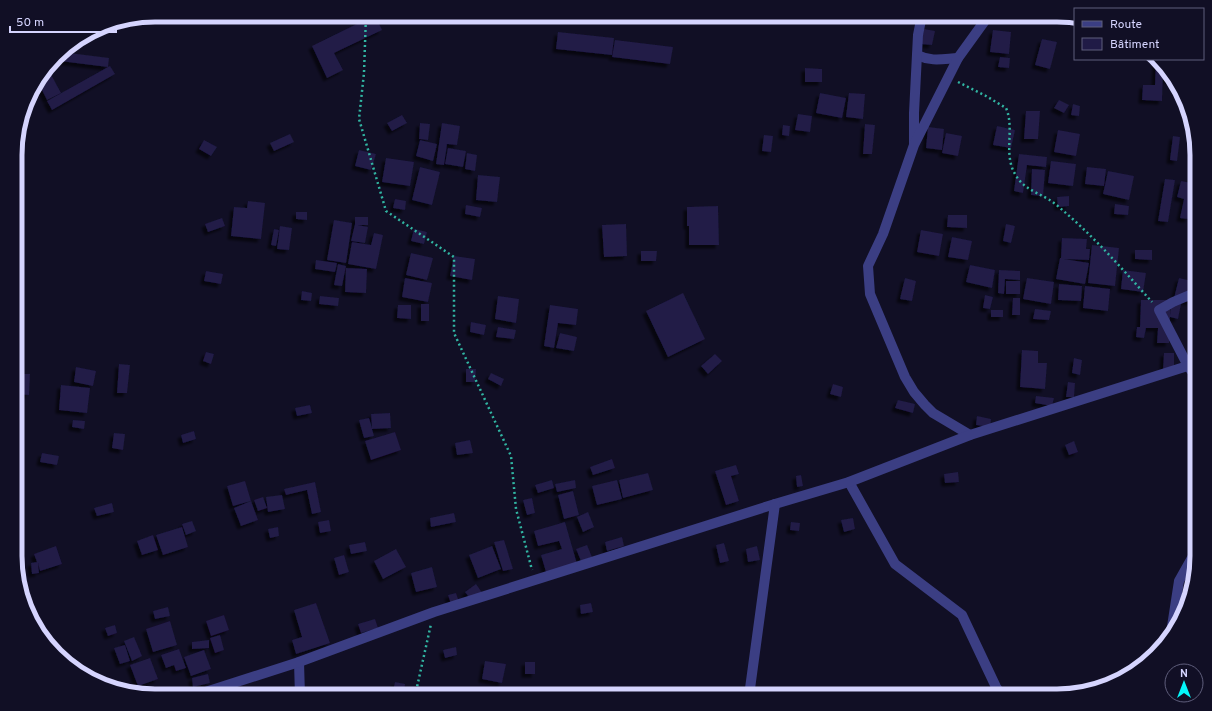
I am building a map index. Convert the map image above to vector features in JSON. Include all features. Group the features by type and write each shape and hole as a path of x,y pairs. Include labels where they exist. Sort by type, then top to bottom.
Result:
{"street":[{"path":"914,145 918,35 921,22"},
{"path":"970,435 933,413 914,392 905,377 870,294 868,272 869,261 883,234 914,145 958,58 984,22"},
{"path":"917,55 926,59 934,60 958,58"},
{"path":"1190,295 1159,310 1190,362"},
{"path":"215,689 299,662 434,612 849,482 970,435 1190,366"},
{"path":"849,482 895,564 962,615 997,689"},
{"path":"750,689 775,504"},
{"path":"1173,620 1179,581 1190,561"},
{"path":"299,662 300,689"}],"path":[{"path":"366,22 364,73 359,120 386,211 454,257 454,333 511,456 516,509 534,580"},
{"path":"949,77 1006,108 1009,117 1010,161 1014,172 1022,185 1049,200 1069,216 1119,265 1159,310"},
{"path":"417,689 434,612"}],"building":[{"path":"361,22 378,22 382,30 334,53 343,70 327,78 312,46"},
{"path":"924,29 935,31 932,45 921,44"},
{"path":"993,30 1011,32 1009,54 990,52"},
{"path":"558,32 614,38 612,55 556,49"},
{"path":"1042,39 1057,42 1050,69 1035,65"},
{"path":"615,40 673,47 670,64 612,57"},
{"path":"70,53 109,58 108,67 61,61"},
{"path":"1000,57 1010,58 1009,68 998,67"},
{"path":"110,66 115,74 52,110 47,101"},
{"path":"1156,66 1163,74 1162,101 1142,100 1143,85 1155,85"},
{"path":"805,68 822,69 822,82 805,82"},
{"path":"50,73 61,93 47,100 41,88"},
{"path":"820,93 846,98 842,118 816,113"},
{"path":"849,93 865,94 863,119 846,117"},
{"path":"1059,100 1069,105 1064,113 1054,108"},
{"path":"1073,104 1080,106 1079,116 1071,115"},
{"path":"1026,111 1040,111 1038,139 1024,139"},
{"path":"798,114 812,116 810,132 795,130"},
{"path":"402,115 407,123 392,131 387,123"},
{"path":"420,123 430,124 428,140 419,139"},
{"path":"442,123 460,126 457,145 447,144 444,165 436,164"},
{"path":"865,124 875,125 872,154 863,154"},
{"path":"783,125 790,126 789,136 782,135"},
{"path":"997,126 1015,130 1011,148 993,145"},
{"path":"928,127 944,129 942,150 926,148"},
{"path":"1058,130 1080,134 1076,156 1054,152"},
{"path":"946,133 962,136 958,156 942,153"},
{"path":"290,134 294,142 274,151 270,143"},
{"path":"764,135 773,136 771,152 762,151"},
{"path":"1173,136 1180,137 1177,161 1170,160"},
{"path":"204,140 217,147 211,156 199,149"},
{"path":"420,140 437,144 433,161 416,156"},
{"path":"448,148 466,151 463,167 445,164"},
{"path":"359,150 376,154 371,170 355,166"},
{"path":"467,153 477,155 475,171 465,169"},
{"path":"1019,154 1047,157 1046,167 1027,165 1023,193 1014,191"},
{"path":"386,158 414,162 410,186 382,182"},
{"path":"1051,161 1076,164 1073,186 1048,183"},
{"path":"420,167 440,172 432,205 412,200"},
{"path":"1087,167 1106,169 1104,186 1085,184"},
{"path":"1032,169 1045,170 1043,196 1031,195"},
{"path":"1108,171 1134,176 1129,200 1103,194"},
{"path":"478,175 500,177 497,202 476,200"},
{"path":"1165,179 1175,180 1168,222 1158,221"},
{"path":"1181,181 1190,183 1190,211 1188,219 1180,218 1184,199 1177,197"},
{"path":"1069,196 1069,206 1058,207 1057,197"},
{"path":"395,199 406,201 405,210 393,208"},
{"path":"248,201 265,203 261,239 231,236 234,207 247,208"},
{"path":"1115,204 1129,206 1128,215 1114,214"},
{"path":"466,205 482,208 480,217 465,214"},
{"path":"718,206 719,245 689,245 687,207"},
{"path":"296,212 307,212 307,220 296,219"},
{"path":"948,215 967,215 967,228 947,227"},
{"path":"355,217 368,217 368,225 358,225 368,227 365,243 351,241"},
{"path":"222,218 225,226 208,232 205,224"},
{"path":"334,220 352,223 346,263 327,260"},
{"path":"626,224 627,256 604,257 602,225"},
{"path":"1006,224 1015,226 1011,243 1003,241"},
{"path":"280,226 292,228 289,250 277,249"},
{"path":"274,229 279,230 276,246 271,245"},
{"path":"414,229 427,232 424,244 411,241"},
{"path":"921,230 943,234 939,256 917,252"},
{"path":"374,233 383,235 376,269 348,264 352,242 371,245"},
{"path":"952,237 972,241 968,260 948,257"},
{"path":"1062,238 1087,239 1086,249 1090,249 1089,260 1064,259 1089,263 1085,284 1056,279 1061,258"},
{"path":"1092,245 1119,248 1115,286 1088,283"},
{"path":"1135,250 1152,250 1152,260 1135,259"},
{"path":"641,251 657,251 656,261 641,261"},
{"path":"411,253 433,258 427,280 406,275"},
{"path":"454,256 475,259 472,280 450,276"},
{"path":"316,260 337,263 335,272 315,269"},
{"path":"338,264 346,266 342,286 334,285"},
{"path":"970,265 995,270 992,288 966,282"},
{"path":"346,268 367,269 366,293 345,292"},
{"path":"999,270 1020,271 1020,280 1005,279 1004,294 998,293"},
{"path":"1123,270 1146,273 1143,292 1121,289"},
{"path":"206,271 223,274 221,284 204,281"},
{"path":"405,278 432,283 428,302 402,297"},
{"path":"905,278 916,281 912,301 900,299"},
{"path":"1027,278 1054,282 1051,304 1023,299"},
{"path":"1179,278 1190,281 1190,302 1174,298"},
{"path":"1006,281 1020,281 1020,294 1006,294"},
{"path":"1059,284 1082,286 1081,301 1058,300"},
{"path":"1085,286 1110,289 1108,311 1083,308"},
{"path":"302,291 312,293 311,301 301,300"},
{"path":"683,293 705,339 668,357 646,311"},
{"path":"985,295 993,297 990,309 983,308"},
{"path":"320,296 339,298 338,306 319,304"},
{"path":"498,296 519,299 516,323 495,319"},
{"path":"1013,298 1020,298 1020,315 1012,315"},
{"path":"1141,300 1171,300 1170,315 1172,302 1181,304 1178,319 1170,317 1169,343 1157,343 1158,328 1146,328 1144,338 1136,337 1137,327 1140,327"},
{"path":"421,304 429,304 429,321 421,321"},
{"path":"398,305 411,305 411,319 397,318"},
{"path":"550,305 578,309 576,325 558,323 554,348 544,346"},
{"path":"1035,309 1051,311 1049,320 1033,319"},
{"path":"991,310 1003,310 1003,317 991,317"},
{"path":"471,322 486,325 484,335 470,332"},
{"path":"498,327 516,330 514,339 496,337"},
{"path":"560,333 577,337 574,351 556,348"},
{"path":"1022,350 1038,351 1038,363 1047,363 1045,389 1020,387"},
{"path":"206,352 214,354 211,364 203,361"},
{"path":"1164,353 1174,353 1174,370 1163,370"},
{"path":"715,354 722,361 708,374 701,366"},
{"path":"1074,358 1082,360 1080,375 1072,373"},
{"path":"119,364 130,365 127,393 117,393"},
{"path":"76,367 96,371 93,386 74,382"},
{"path":"466,369 476,369 475,382 466,382"},
{"path":"491,373 504,379 501,386 488,379"},
{"path":"22,374 30,374 29,395 22,394"},
{"path":"1068,382 1075,383 1074,397 1066,397"},
{"path":"833,384 843,387 841,397 830,394"},
{"path":"61,385 90,388 87,413 59,410"},
{"path":"1036,396 1054,398 1052,406 1035,403"},
{"path":"898,400 915,404 913,413 895,408"},
{"path":"310,405 312,413 297,416 295,408"},
{"path":"390,413 391,428 372,429 374,436 364,438 359,420 369,418 372,428 371,414"},
{"path":"977,416 991,419 990,427 976,425"},
{"path":"73,420 85,421 84,429 72,427"},
{"path":"194,431 196,439 183,443 181,435"},
{"path":"395,432 401,450 371,460 365,441"},
{"path":"114,433 125,434 123,450 112,448"},
{"path":"470,440 473,453 457,455 455,443"},
{"path":"1074,441 1078,452 1069,455 1065,445"},
{"path":"42,453 59,456 57,465 40,462"},
{"path":"612,459 615,468 593,475 590,467"},
{"path":"736,465 739,474 731,476 739,501 726,505 715,471"},
{"path":"958,472 959,482 945,483 944,474"},
{"path":"648,473 653,490 623,498 619,480"},
{"path":"801,475 803,486 797,487 796,476"},
{"path":"552,480 554,488 538,493 535,485"},
{"path":"575,480 576,488 557,492 555,484"},
{"path":"617,480 622,499 597,505 592,486"},
{"path":"245,481 251,501 233,506 227,486"},
{"path":"315,482 321,512 312,514 307,490 286,495 284,489"},
{"path":"573,491 579,515 564,519 558,495"},
{"path":"282,495 285,509 268,512 266,497"},
{"path":"263,497 267,508 258,511 254,500"},
{"path":"532,498 535,513 527,515 523,500"},
{"path":"251,501 258,520 241,526 234,508"},
{"path":"112,503 114,512 97,516 94,508"},
{"path":"588,512 594,527 583,532 577,517"},
{"path":"454,513 456,522 431,527 430,518"},
{"path":"853,518 855,529 844,532 841,520"},
{"path":"329,520 331,531 320,533 318,522"},
{"path":"192,521 196,531 186,535 182,524"},
{"path":"565,522 577,564 546,572 541,555 562,549 559,541 538,546 534,531"},
{"path":"791,522 800,523 799,531 790,530"},
{"path":"182,527 188,547 163,555 156,535"},
{"path":"278,527 279,536 270,538 268,529"},
{"path":"153,535 158,550 142,555 137,541"},
{"path":"622,537 624,546 607,551 605,542"},
{"path":"504,540 513,569 503,571 494,542"},
{"path":"365,542 367,551 351,554 349,545"},
{"path":"724,543 729,561 720,563 716,545"},
{"path":"587,545 592,557 581,561 576,549"},
{"path":"56,546 62,564 40,571 38,563 39,573 32,574 31,563 37,562 34,554"},
{"path":"492,546 501,569 478,578 469,555"},
{"path":"757,546 760,560 748,562 746,549"},
{"path":"396,549 406,567 383,579 374,561"},
{"path":"344,555 349,572 339,575 334,558"},
{"path":"432,567 437,587 416,592 411,573"},
{"path":"476,584 483,594 472,601 465,592"},
{"path":"456,593 459,602 451,604 448,595"},
{"path":"316,603 330,643 296,654 292,640 302,637 294,610"},
{"path":"591,603 593,612 581,614 580,605"},
{"path":"168,607 170,616 155,619 153,611"},
{"path":"224,615 229,630 211,636 206,621"},
{"path":"375,619 378,628 361,633 358,624"},
{"path":"170,621 177,645 153,652 146,629"},
{"path":"115,625 117,633 108,636 105,628"},
{"path":"220,635 224,650 215,653 210,638"},
{"path":"134,637 142,656 132,661 124,641"},
{"path":"209,640 209,648 192,649 192,642"},
{"path":"125,645 130,661 120,664 114,648"},
{"path":"456,647 457,655 445,658 443,650"},
{"path":"179,649 186,668 176,671 174,665 166,668 161,655"},
{"path":"204,650 211,669 191,676 184,657"},
{"path":"150,658 158,679 138,686 130,665"},
{"path":"485,661 506,664 502,683 482,679"},
{"path":"525,662 535,662 535,674 525,674"},
{"path":"208,674 210,683 193,687 192,678"},
{"path":"395,682 405,684 405,689 394,689"}]}
